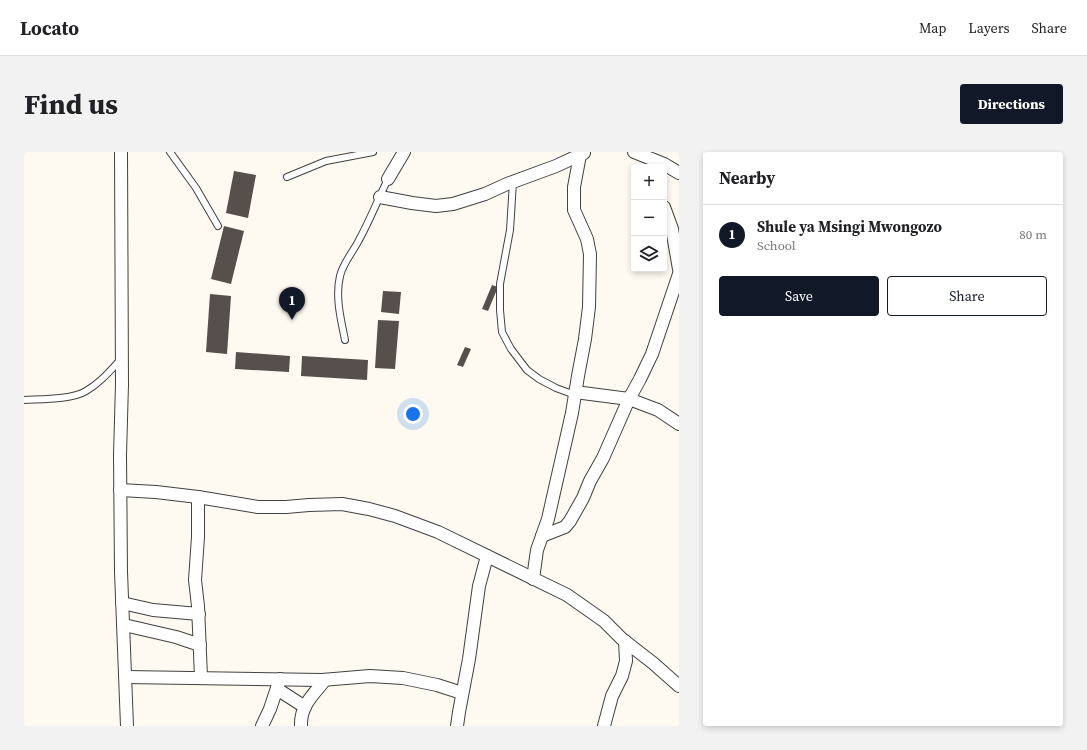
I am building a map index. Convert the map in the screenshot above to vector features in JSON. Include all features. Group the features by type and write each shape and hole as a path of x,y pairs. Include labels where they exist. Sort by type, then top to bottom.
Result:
{"street":[{"path":"121,152 122,358 120,490 121,572 127,726"},
{"path":"388,179 404,152"},
{"path":"380,197 436,206 453,204 484,194 583,154"},
{"path":"533,579 537,550 548,519 572,413 589,307 590,254 587,239 574,210 574,187 583,154"},
{"path":"643,157 664,164 679,173"},
{"path":"667,216 672,230 679,269"},
{"path":"542,536 565,527 583,498 590,481 603,458 629,399 652,354 679,274"},
{"path":"575,393 629,399 658,410 679,424"},
{"path":"120,490 156,492 198,497 258,507 342,504 395,516 438,532 567,595 604,621 625,641 679,686"},
{"path":"198,497 198,537 195,580 201,678"},
{"path":"458,726 479,586 487,556"},
{"path":"122,603 153,610 198,614"},
{"path":"124,625 176,637 200,645"},
{"path":"604,726 612,696 622,676 626,661 625,641"},
{"path":"126,676 201,678 278,684 370,676 403,678 437,685 462,693"},
{"path":"302,726 301,719 306,703 326,680"},
{"path":"278,684 305,707"},
{"path":"262,726 270,709 278,684"}],"lane":[{"path":"170,152 196,188 218,226"},
{"path":"287,177 326,161 373,152"},
{"path":"345,340 339,312 338,290 340,275 346,261 359,240 388,179"},
{"path":"513,182 510,230 500,284 502,332 511,349 527,370 539,379 556,388 575,393"},
{"path":"24,400 65,398 85,392 103,379 122,358"}],"building":[{"path":"234,171 256,175 248,218 226,213"},
{"path":"224,226 244,231 231,284 211,279"},
{"path":"492,285 498,287 488,311 482,309"},
{"path":"383,291 401,292 399,314 381,312"},
{"path":"210,294 231,296 227,354 206,352"},
{"path":"378,320 399,321 395,369 375,368"},
{"path":"465,347 471,349 463,367 457,365"},
{"path":"236,352 290,356 289,372 235,369"},
{"path":"302,356 368,360 367,380 301,376"}],"place":[{"name":"Shule ya Msingi Mwongozo","path":"292,320"}]}
